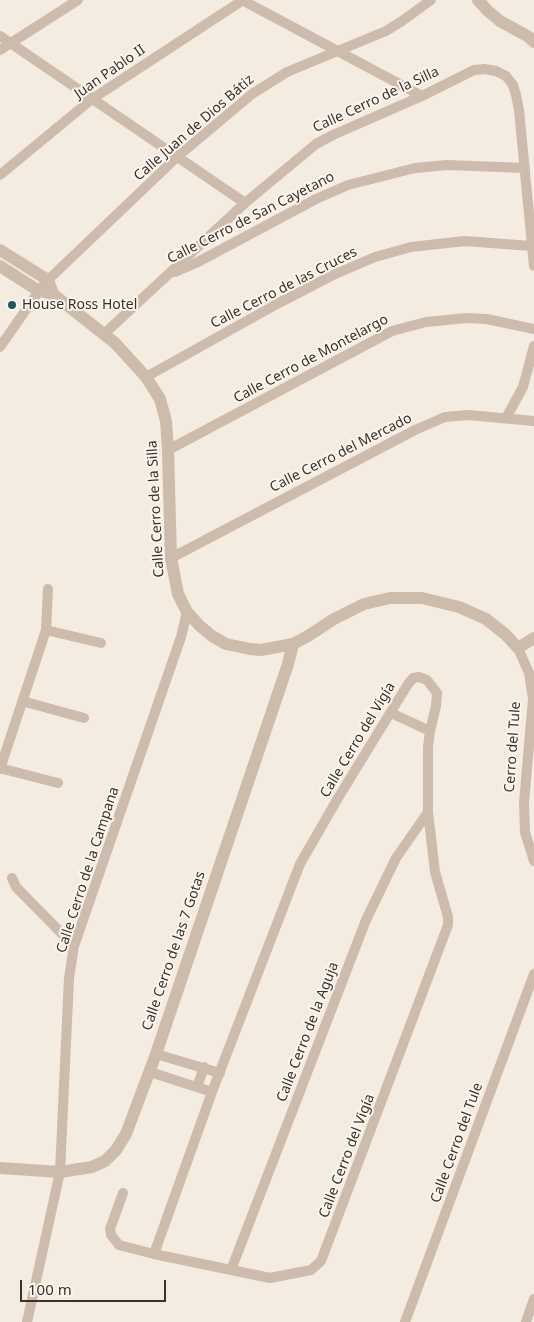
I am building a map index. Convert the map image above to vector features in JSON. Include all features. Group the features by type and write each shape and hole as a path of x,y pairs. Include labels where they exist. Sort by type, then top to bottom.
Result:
{"street":[{"path":"0,50 78,0"},
{"path":"242,0 422,96"},
{"name":"Juan Pablo II","path":"0,175 92,99 242,0"},
{"name":"Calle Juan de Dios Bátiz","path":"0,347 48,280 177,157 252,94 287,72 386,31 431,0"},
{"path":"478,0 500,21 532,38"},
{"path":"0,36 245,203"},
{"name":"Calle Cerro de la Silla","path":"104,334 245,203 316,144 333,134 422,96 474,70 496,71 506,76 513,86 516,95 520,110 534,266"},
{"name":"Calle Cerro de San Cayetano","path":"167,276 316,199 348,185 415,168 447,165 525,168"},
{"name":"Calle Cerro de las Cruces","path":"146,377 333,275 375,257 410,247 465,241 531,246"},
{"path":"0,250 48,280 53,294"},
{"path":"0,266 39,291 53,294"},
{"name":"Calle Cerro de la Silla","path":"53,294 115,343 146,377 160,399 166,421 171,558 178,594 187,612 212,636 236,647 261,650 293,644"},
{"name":"Calle Cerro de Montelargo","path":"168,450 392,331 426,322 467,318 487,319 534,329"},
{"path":"506,418 523,387 534,346"},
{"name":"Calle Cerro del Mercado","path":"171,558 415,430 445,417 468,416 534,421"},
{"path":"48,589 46,630 0,768 58,783"},
{"name":"Cerro del Tule","path":"293,644 334,619 364,604 390,598 422,598 459,607 486,619 505,634 518,648 529,673 533,699 528,737 524,803 526,832 534,861"},
{"name":"Calle Cerro de la Campana","path":"28,1322 60,1172 69,978 74,946 178,646 187,612"},
{"path":"46,630 100,642"},
{"path":"518,648 534,638"},
{"name":"Calle Cerro de las 7 Gotas","path":"0,1168 60,1172 92,1167 105,1161 116,1150 126,1134 150,1072 288,664 293,644"},
{"name":"Calle Cerro del Vigía","path":"123,1193 110,1229 111,1235 119,1245 154,1254 270,1278 311,1270 321,1261 448,925 448,917 435,872 428,812 430,731 437,693 427,680 419,677 413,678 408,684 300,864 212,1092 154,1254"},
{"path":"22,701 84,718"},
{"path":"391,712 430,731"},
{"name":"Calle Cerro de la Aguja","path":"231,1270 366,920 396,858 428,812"},
{"path":"12,878 16,886 74,946"},
{"name":"Calle Cerro del Tule","path":"405,1322 534,974"},
{"path":"156,1054 220,1073"},
{"path":"197,1087 204,1067"},
{"path":"150,1072 212,1092"},
{"path":"526,1322 534,1299"}],"place":[{"name":"House Ross Hotel","path":"12,305"}]}
